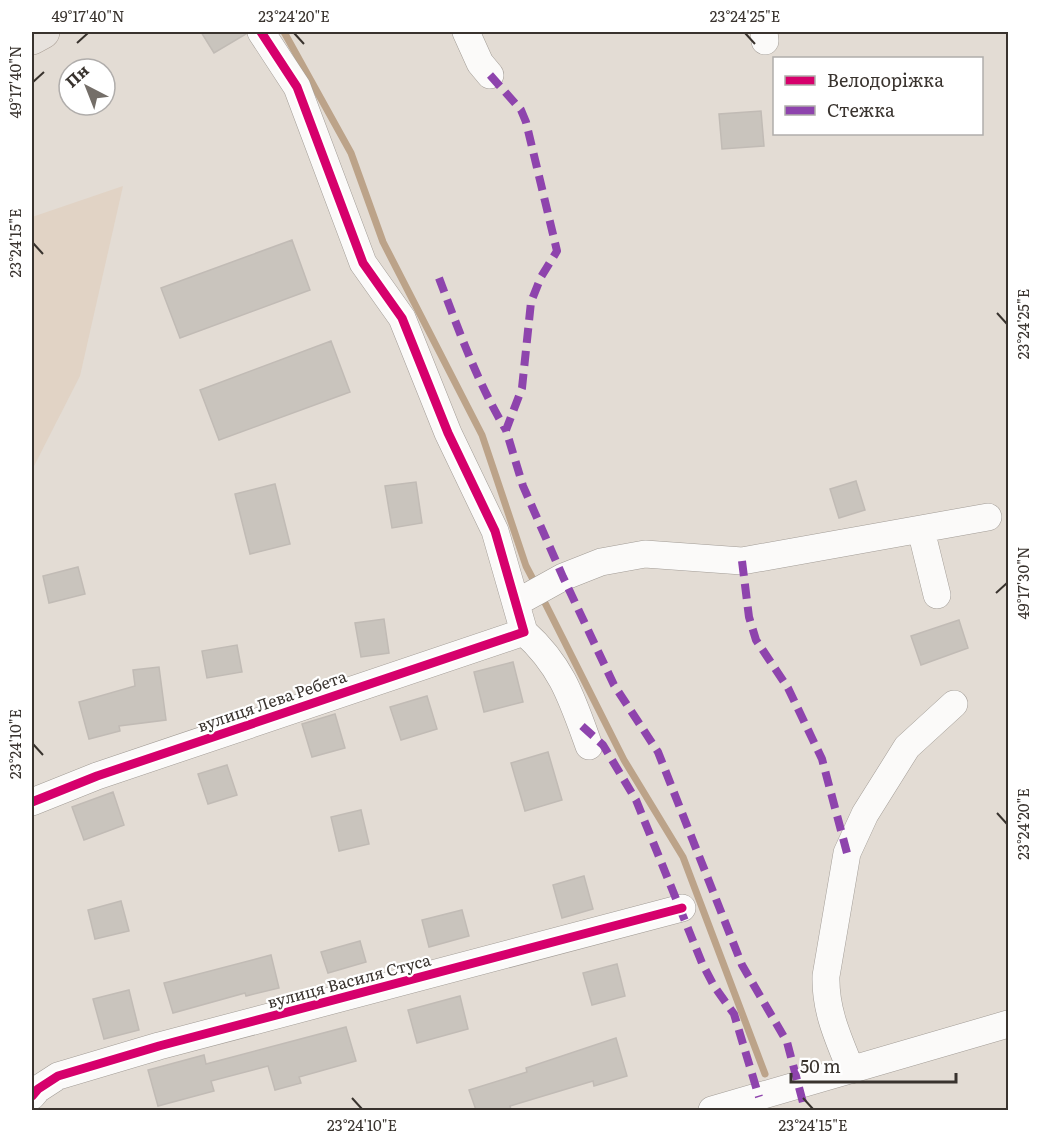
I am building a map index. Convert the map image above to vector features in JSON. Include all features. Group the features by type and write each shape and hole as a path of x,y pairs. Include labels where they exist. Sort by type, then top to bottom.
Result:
{"main road":[{"path":"32,38 44,32"}],"street":[{"path":"261,32 297,87 363,263 402,318 448,432 495,531 531,595 524,632 544,651 562,675 589,746"},
{"path":"466,32 480,63 490,75"},
{"path":"531,595 601,562 645,554 742,561 988,517"},
{"path":"921,530 937,595"},
{"name":"вулиця Лева Ребета","path":"32,802 97,776 524,632"},
{"path":"850,1070 831,1021 825,996 826,976 847,853 865,814 901,756 954,704"},
{"name":"вулиця Василя Стуса","path":"32,1096 38,1089 58,1076 159,1046 682,908"},
{"path":"712,1110 1008,1024"}],"shaded area":[{"path":"123,186 80,376 32,470 32,217"}],"building":[{"path":"201,32 245,32 246,34 214,53"},
{"path":"761,111 764,146 722,149 719,114"},
{"path":"292,240 310,290 180,338 161,288"},
{"path":"331,341 350,392 219,440 200,390"},
{"path":"856,481 865,510 839,518 830,489"},
{"path":"416,482 422,523 392,528 385,486"},
{"path":"275,484 290,544 250,554 235,494"},
{"path":"78,567 85,594 49,603 43,576"},
{"path":"384,619 389,653 361,657 355,623"},
{"path":"959,620 968,648 921,665 911,636"},
{"path":"237,645 242,672 207,678 202,651"},
{"path":"513,662 523,702 484,712 474,672"},
{"path":"159,667 166,720 119,726 120,731 89,739 79,702 135,686 133,670"},
{"path":"427,696 437,729 401,740 390,707"},
{"path":"335,714 345,748 312,757 302,724"},
{"path":"548,752 562,800 525,811 511,763"},
{"path":"227,765 237,795 208,804 198,774"},
{"path":"113,792 124,825 84,840 72,807"},
{"path":"361,810 369,844 339,851 331,817"},
{"path":"584,876 593,909 562,918 553,885"},
{"path":"121,901 129,931 95,939 88,910"},
{"path":"462,910 469,936 429,947 422,920"},
{"path":"360,941 366,962 328,973 321,952"},
{"path":"271,955 279,988 246,996 245,993 173,1013 164,983"},
{"path":"617,964 625,996 592,1005 583,973"},
{"path":"129,990 139,1030 104,1039 93,999"},
{"path":"460,996 468,1029 417,1043 408,1010"},
{"path":"346,1027 356,1061 299,1077 301,1083 275,1090 268,1066 211,1081 214,1091 158,1106 148,1070 204,1055 206,1064"},
{"path":"616,1038 627,1076 594,1086 593,1081 510,1106 511,1110 476,1110 469,1090 527,1072 526,1068"}],"waterway":[{"path":"284,32 351,153 383,242 482,435 526,566 536,585"},
{"path":"541,595 624,760 683,857 765,1074"}],"marked path":[{"path":"490,75 521,110 526,122 557,251 541,277 531,302 522,388 506,430 523,486 614,685 658,752 742,965 787,1042 805,1110"},
{"path":"439,278 477,375 506,430"},
{"path":"742,561 749,617 756,640 788,688 822,759 847,853"},
{"path":"582,726 603,745 636,800 702,963 714,986 734,1014 759,1097"}],"cycle path":[{"path":"32,802 97,776 524,632 495,531 448,433 402,318 363,263 297,87 261,32"},
{"path":"32,1096 38,1089 58,1076 159,1046 682,908"}]}
